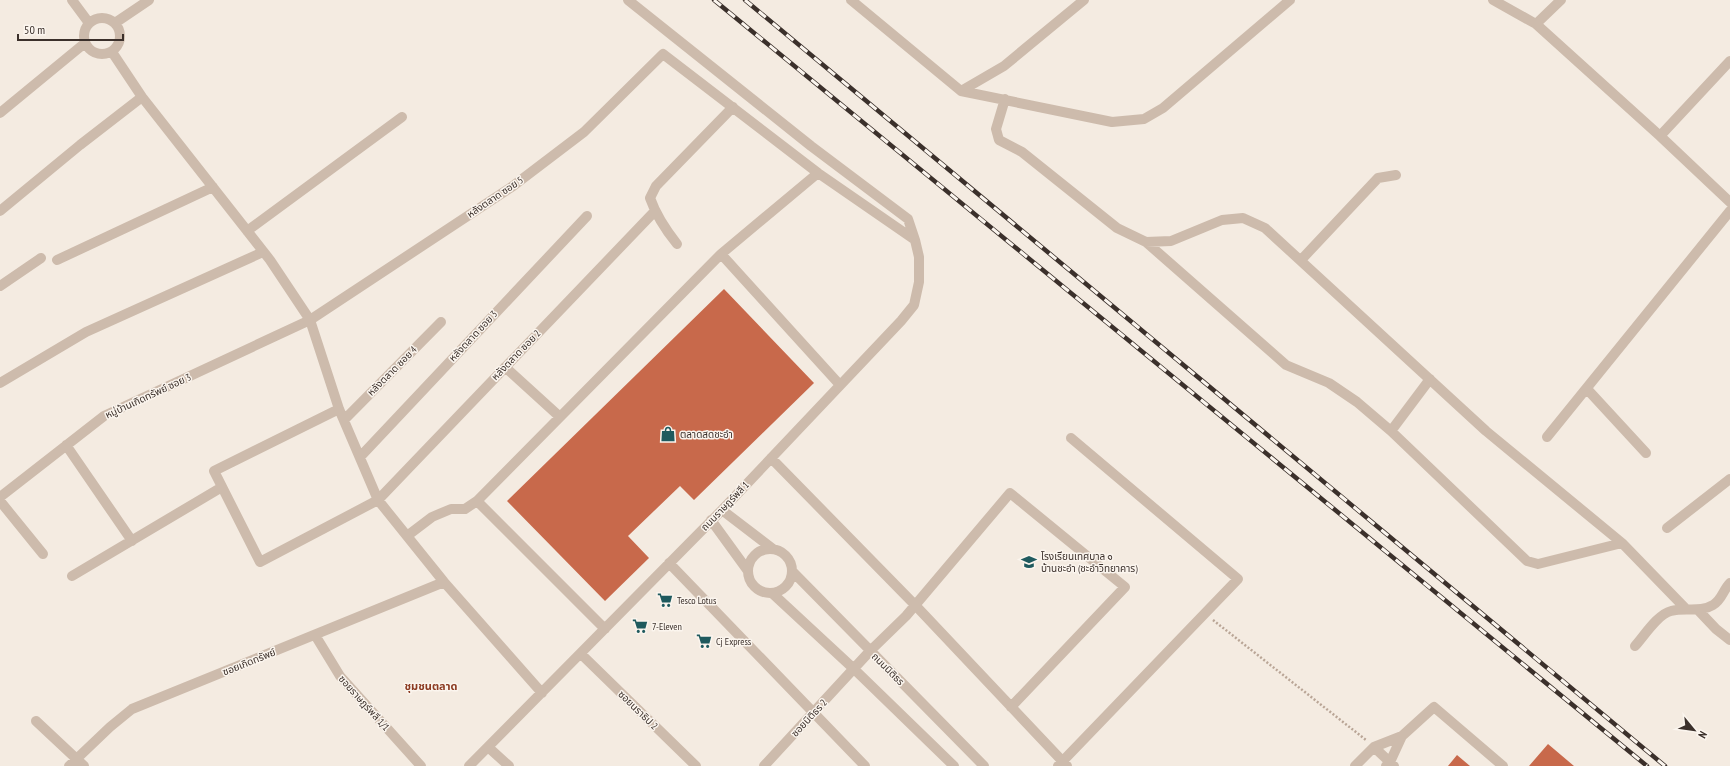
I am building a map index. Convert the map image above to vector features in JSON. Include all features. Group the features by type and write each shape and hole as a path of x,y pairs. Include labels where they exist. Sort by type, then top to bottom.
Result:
{"street":[{"path":"72,0 89,22"},
{"path":"115,23 149,0"},
{"name":"ถนนราษฎร์พลี 1","path":"469,766 722,510 901,321 914,305 919,282 919,257 908,219 811,146 628,0"},
{"path":"851,0 961,91 1112,122 1144,119 1163,108 1290,0"},
{"path":"961,91 1004,66 1084,0"},
{"path":"1493,0 1536,24 1660,136 1730,202"},
{"path":"1536,24 1561,0"},
{"path":"102,17 109,18 115,23 121,33 117,48 112,52 103,55 96,54 88,49 85,43 84,33 89,22 102,17"},
{"path":"0,113 85,43"},
{"path":"112,52 142,97 263,252 310,320 339,409 378,500 444,582 542,693"},
{"name":"หลังตลาด ซอย 5","path":"310,320 524,177 584,132 664,54 733,107"},
{"path":"1660,136 1730,61"},
{"path":"0,211 80,145 142,97"},
{"path":"1005,99 996,129 999,140 1022,152 1117,228 1146,242 1286,365 1329,383 1357,402 1391,431 1527,561 1538,564 1622,543"},
{"path":"677,244 665,229 654,211 650,198 656,186 733,107 818,173 915,240"},
{"path":"247,231 402,117"},
{"path":"407,536 432,517 451,509 465,508 477,501 721,254 818,173"},
{"path":"1301,260 1378,178 1396,175"},
{"path":"57,260 213,187"},
{"name":"หลังตลาด ซอย 2","path":"222,487 260,562 378,500 654,211"},
{"path":"1547,437 1730,211"},
{"name":"หลังตลาด ซอย 3","path":"360,457 587,216"},
{"path":"1146,242 1171,241 1222,220 1243,218 1265,228 1486,431 1622,543 1686,610"},
{"path":"0,383 86,332 263,252"},
{"path":"721,254 840,385"},
{"path":"0,286 41,258"},
{"name":"หมู่บ้านเกิดทรัพย์ ซอย 3","path":"0,497 104,416 310,320"},
{"name":"หลังตลาด ซอย 4","path":"344,420 441,322"},
{"path":"505,366 560,417"},
{"path":"1391,431 1430,379"},
{"path":"1587,389 1646,453"},
{"path":"72,576 222,487 214,471 339,409"},
{"path":"770,458 916,606 1063,765 1238,579 1071,438"},
{"path":"66,445 132,541"},
{"path":"1667,528 1730,479"},
{"name":"ซอยนิติธร 2","path":"764,766 815,713 870,651 916,606 1010,493 1125,587 1011,707"},
{"path":"0,501 43,554"},
{"path":"477,501 605,629"},
{"path":"722,510 773,549"},
{"path":"712,520 748,571"},
{"path":"765,549 780,550 790,560 792,571 790,581 786,587 772,593 765,593 758,590 749,578 748,571 749,564 758,552 765,549"},
{"path":"669,563 865,766"},
{"name":"ถนนนิติธร","path":"792,571 984,766"},
{"name":"ซอยเกิดทรัพย์","path":"73,762 110,727 132,709 444,582"},
{"path":"1635,646 1665,613 1670,611 1698,610 1712,606 1717,603 1728,588"},
{"path":"772,593 854,669 954,766"},
{"path":"1698,610 1716,629 1730,640"},
{"name":"ซอยราษฎร์พลี 1/1","path":"315,635 340,676 421,766"},
{"name":"ซอยนราธิป 2","path":"581,654 696,766"},
{"path":"1355,766 1374,747 1402,736 1434,707 1503,766"},
{"path":"36,721 73,762 84,766"},
{"path":"1374,747 1390,765 1402,736"},
{"path":"488,747 509,766"}],"path":[{"path":"1205,614 1374,747"}],"building":[{"name":"ตลาดสดชะอำ","path":"724,289 814,383 694,500 680,486 628,536 649,558 605,601 507,501"},
{"path":"1548,744 1574,766 1529,766"},
{"path":"1457,755 1470,766 1448,766"}],"railway":[{"path":"714,0 1647,766"},
{"path":"745,0 1665,766"}],"place":[{"name":"ตลาดสดชะอำ","path":"668,434"},
{"name":"โรงเรียนเทศบาล ๑ บ้านชะอำ (ชะอำวิทยาคาร)","path":"1029,562"},
{"name":"Tesco Lotus","path":"665,600"},
{"name":"7-Eleven","path":"640,626"},
{"name":"Cj Express","path":"704,641"}],"district":[{"name":"ชุมชนตลาด","path":"431,686"}]}
